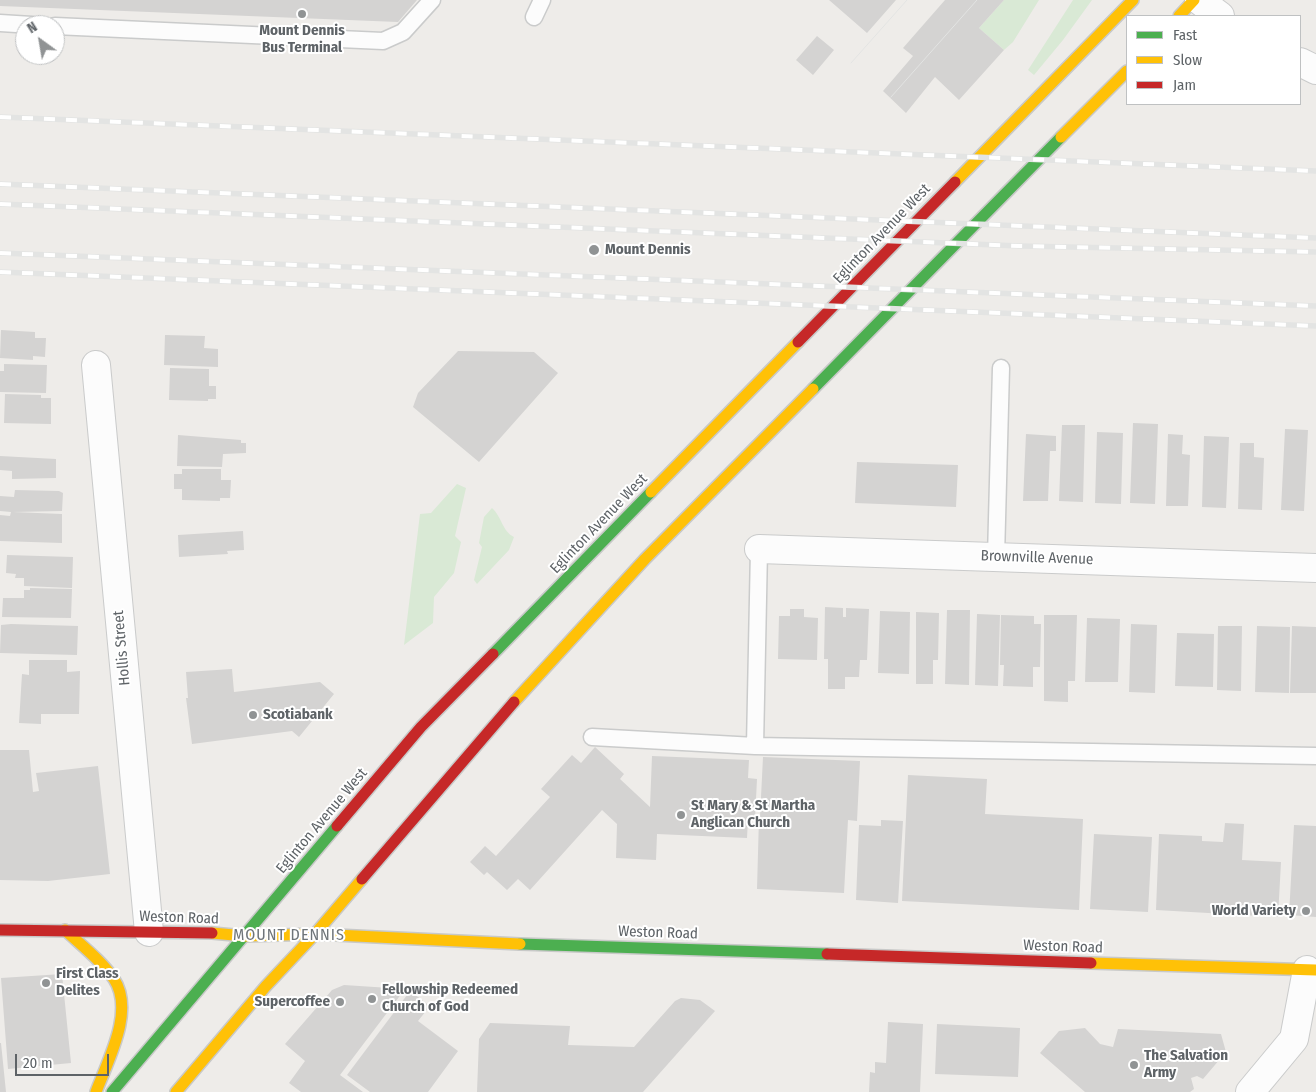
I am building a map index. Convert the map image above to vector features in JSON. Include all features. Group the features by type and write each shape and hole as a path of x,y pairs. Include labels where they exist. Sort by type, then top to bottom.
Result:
{"main road":[{"name":"Eglinton Avenue West","path":"112,1092 421,726 1133,0"},
{"path":"1180,15 1194,0"},
{"path":"176,1092 266,986 315,934 498,719 645,559 1126,72"},
{"name":"Weston Road","path":"0,930 149,932 245,936 315,934 572,947 1311,970"},
{"path":"65,930 115,980 122,998 120,1023 96,1092"}],"street":[{"path":"1199,0 1219,15"},
{"path":"1301,62 1316,70"},
{"name":"Hollis Street","path":"96,364 149,932"},
{"name":"Brownville Avenue","path":"758,549 1316,568"},
{"path":"1250,1092 1294,1038 1311,970"}],"lane":[{"path":"65,26 383,41 403,32 432,0"},
{"path":"534,17 542,0"},
{"path":"0,23 15,24"},
{"path":"996,557 1001,368"},
{"path":"755,746 758,549"},
{"path":"592,736 755,746 1316,756"}],"green space":[{"path":"1004,0 1039,0 1013,42 1004,50 979,28"},
{"path":"1073,0 1092,0 1063,40 1034,75 1028,70"},
{"path":"457,484 466,488 455,536 461,542 454,573 434,597 433,623 404,645 420,514 431,513"},
{"path":"492,508 498,515 504,528 514,537 509,550 477,584 474,580 482,547 479,543 484,517"}],"building":[{"name":"Mount Dennis Bus Terminal","path":"0,0 417,0 398,22 0,6"},
{"path":"829,0 896,0 867,33"},
{"path":"945,0 1004,0 979,28 1004,50 959,100 935,77 906,113 883,91 913,56 903,48"},
{"path":"817,36 834,50 813,75 796,60"},
{"path":"1,330 35,332 35,338 46,338 45,357 33,356 33,360 0,358"},
{"path":"165,335 205,336 204,348 218,349 218,367 164,365"},
{"path":"458,351 534,352 558,373 479,462 413,407 418,393"},
{"path":"4,364 47,365 46,393 0,392 0,371 4,371"},
{"path":"170,368 209,369 209,386 216,386 216,399 208,399 208,401 169,400"},
{"path":"5,394 41,395 41,398 51,398 51,424 4,423"},
{"path":"1133,423 1158,424 1155,504 1130,503"},
{"path":"1062,425 1085,425 1083,502 1059,501"},
{"path":"1285,429 1308,430 1304,511 1281,510"},
{"path":"1097,432 1123,433 1121,504 1095,503"},
{"path":"1026,434 1056,436 1056,451 1050,451 1048,501 1023,501"},
{"path":"1168,434 1183,435 1182,454 1190,455 1188,506 1166,506"},
{"path":"178,435 241,440 241,443 246,443 246,453 223,454 222,467 177,466"},
{"path":"1204,436 1229,437 1226,508 1202,507"},
{"path":"1240,443 1254,443 1254,457 1264,458 1262,510 1238,509"},
{"path":"0,456 56,459 56,478 12,479 12,471 0,470"},
{"path":"857,462 958,465 956,507 855,503"},
{"path":"182,469 221,469 221,480 231,480 230,498 220,498 220,501 182,500 182,489 174,489 174,474 182,474"},
{"path":"15,490 59,491 63,493 62,511 13,512 62,514 62,543 0,541 0,515 10,516 11,512 0,511 0,496 14,497"},
{"path":"243,531 244,550 227,551 228,554 179,557 178,535"},
{"path":"7,555 73,557 72,588 24,586 24,578 15,578 16,574 6,573"},
{"path":"30,588 72,589 71,618 2,617 3,598 24,598 24,590 30,590"},
{"path":"825,607 843,608 843,617 846,617 846,608 869,609 867,660 860,660 859,677 845,677 845,689 828,689 828,659 824,659"},
{"path":"790,609 804,609 804,617 818,618 817,660 778,659 779,616 790,616"},
{"path":"947,610 970,610 969,685 945,684"},
{"path":"880,611 910,612 909,674 878,673"},
{"path":"916,612 939,613 938,660 933,660 933,684 916,684"},
{"path":"977,614 1000,615 998,686 975,685"},
{"path":"1001,615 1034,616 1034,624 1041,624 1040,667 1033,667 1033,687 1003,686 1004,665 1000,665"},
{"path":"1044,615 1077,615 1075,681 1068,681 1068,702 1044,701"},
{"path":"1087,618 1120,619 1118,682 1085,682"},
{"path":"1131,624 1157,625 1155,693 1129,692"},
{"path":"1,625 78,626 77,655 0,653"},
{"path":"1218,626 1242,626 1241,691 1217,690"},
{"path":"1257,626 1290,627 1289,693 1255,692"},
{"path":"1292,626 1316,627 1316,693 1290,693"},
{"path":"1177,633 1214,634 1213,687 1175,686"},
{"path":"29,660 67,660 67,672 80,671 79,714 41,714 41,724 19,723 22,674 29,675"},
{"name":"Scotiabank","path":"232,669 234,692 320,682 334,694 299,737 292,731 192,744 186,698 188,698 186,672"},
{"name":"St Mary & St Martha Anglican Church","path":"595,747 624,774 620,779 650,807 652,756 749,760 748,778 757,779 755,819 748,819 747,838 657,834 656,860 616,858 617,824 602,810 530,890 518,879 507,890 487,872 484,875 470,862 485,846 496,856 550,797 541,789 572,755 581,763"},
{"path":"0,750 29,750 33,792 39,791 36,773 98,766 110,874 48,881 0,880"},
{"path":"763,757 860,761 857,821 848,820 844,893 757,889"},
{"path":"908,775 987,779 985,814 1083,819 1079,910 902,901"},
{"path":"881,820 903,821 898,903 856,900 859,825 881,826"},
{"path":"1225,823 1244,824 1242,860 1281,862 1278,917 1156,910 1159,834 1202,836 1202,841 1223,842"},
{"path":"1294,825 1316,826 1316,917 1289,915"},
{"path":"1094,834 1152,837 1148,912 1090,909"},
{"path":"62,974 71,1063 8,1069 1,978"},
{"path":"344,985 405,989 340,1075 363,1092 301,1092 289,1083 305,1061 285,1044 332,990"},
{"path":"410,991 430,1006 418,1021 458,1051 428,1092 370,1092 347,1075"},
{"path":"681,998 700,1000 715,1011 643,1092 477,1092 479,1039 490,1023 570,1026 568,1045 634,1047 675,1001"},
{"path":"888,1022 923,1024 920,1092 869,1092 870,1072 875,1073 875,1062 886,1063"},
{"path":"937,1024 1020,1028 1018,1077 935,1074"},
{"name":"The Salvation Army","path":"1085,1028 1100,1044 1113,1047 1118,1029 1221,1034 1226,1052 1203,1079 1197,1076 1191,1078 1194,1089 1190,1092 1085,1092 1040,1053 1059,1031"},
{"path":"1,1043 6,1092 0,1092"}],"tram line":[{"path":"851,63 907,0"},
{"path":"891,97 977,0"}],"railway":[{"path":"0,117 1316,171"},
{"path":"0,184 1316,238"},
{"path":"0,204 1020,246 1316,252"},
{"path":"0,253 1316,306"},
{"path":"0,272 1316,326"}],"traffic: fast":[{"path":"813,389 1061,137"},
{"path":"493,654 651,492"},
{"path":"112,1092 337,826"},
{"path":"520,944 827,954"}],"traffic: slow":[{"path":"955,182 1133,0"},
{"path":"1180,15 1194,0"},
{"path":"1061,137 1126,72"},
{"path":"651,492 798,342"},
{"path":"514,702 645,559 813,389"},
{"path":"176,1092 266,986 315,934 362,879"},
{"path":"65,930 103,965 114,979 120,992 121,1020 113,1051 96,1092"},
{"path":"212,933 245,936 315,934 520,944"},
{"path":"1091,963 1316,970"}],"traffic: jam":[{"path":"798,342 955,182"},
{"path":"337,826 421,727 493,654"},
{"path":"362,879 514,702"},
{"path":"0,930 212,933"},
{"path":"827,954 1091,963"}],"place":[{"name":"Mount Dennis Bus Terminal","path":"302,14"},
{"name":"Mount Dennis","path":"594,250"},
{"name":"Scotiabank","path":"253,715"},
{"name":"St Mary & St Martha Anglican Church","path":"681,815"},
{"name":"World Variety","path":"1306,911"},
{"name":"First Class Delites","path":"46,983"},
{"name":"Fellowship Redeemed Church of God","path":"372,999"},
{"name":"Supercoffee","path":"340,1002"},
{"name":"The Salvation Army","path":"1134,1065"}],"district":[{"name":"MOUNT DENNIS","path":"289,936"}]}
